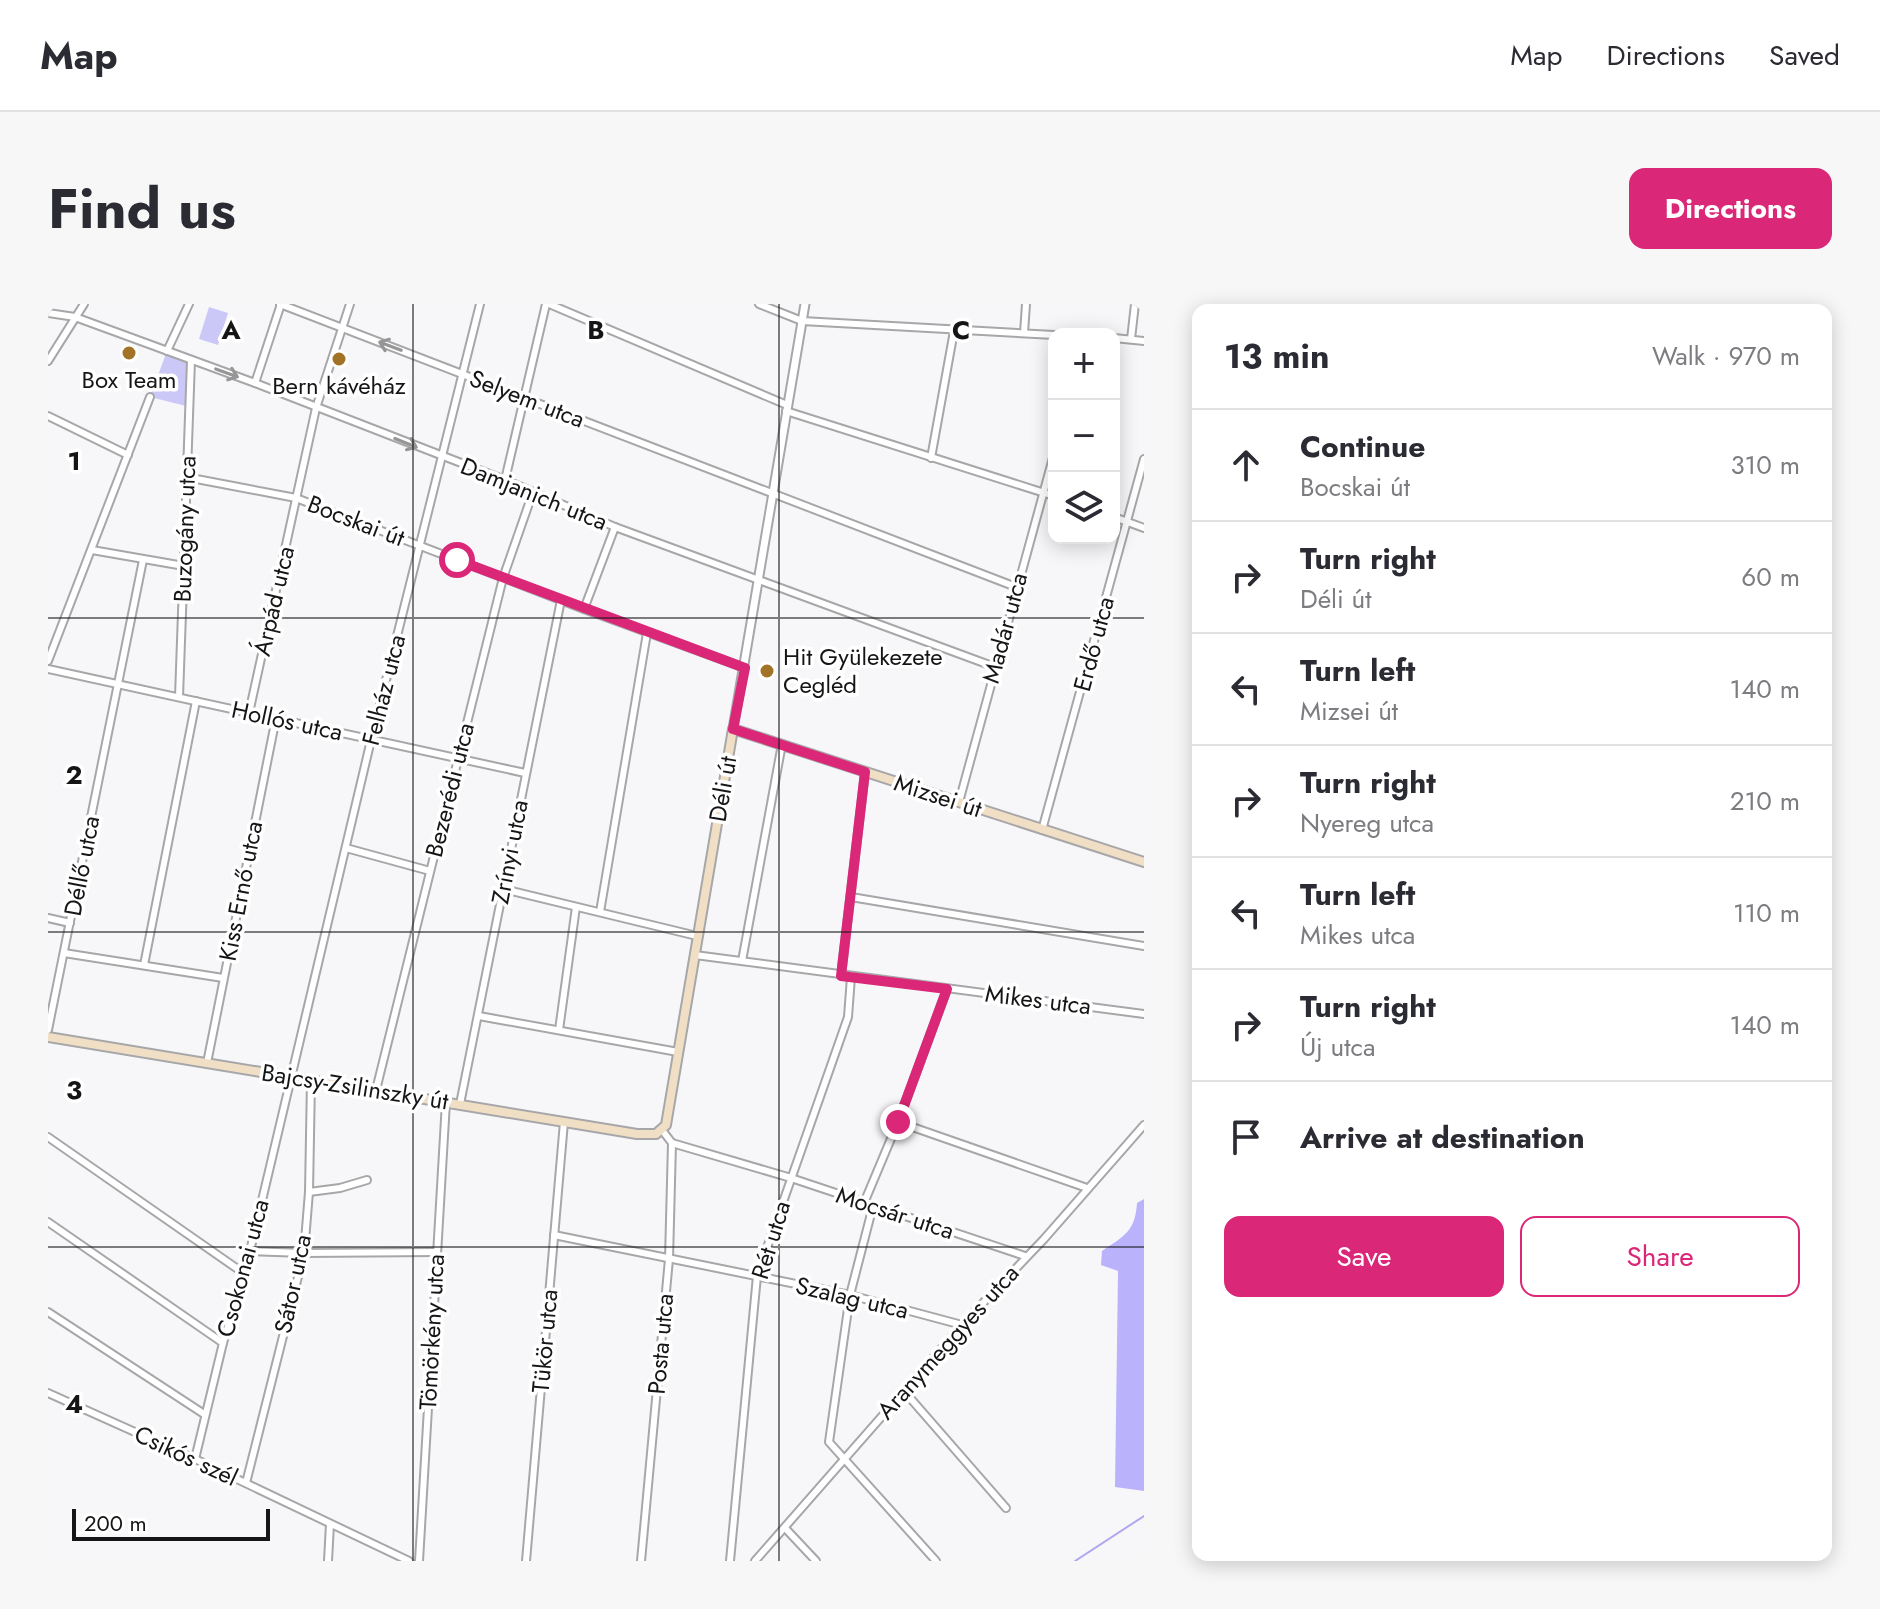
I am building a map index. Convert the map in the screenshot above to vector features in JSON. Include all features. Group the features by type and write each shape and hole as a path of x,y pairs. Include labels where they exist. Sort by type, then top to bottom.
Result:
{"main road":[{"name":"Mizsei út","path":"733,729 1144,862"},
{"name":"Déli út","path":"662,1130 666,1125 733,729"},
{"name":"Bajcsy-Zsilinszky út","path":"48,1037 637,1134 656,1134 662,1130"}],"street":[{"path":"48,361 84,304"},
{"path":"167,351 189,304"},
{"path":"255,383 281,304"},
{"name":"Selyem utca","path":"281,304 1016,587"},
{"name":"Árpád utca","path":"249,713 316,408 350,304"},
{"name":"Felház utca","path":"289,1076 480,304"},
{"path":"505,480 548,304 787,408 931,458 1048,494"},
{"path":"759,304 802,321 1048,335"},
{"name":"Déli út","path":"733,729 805,304"},
{"path":"1024,333 1026,304"},
{"path":"1131,339 1135,304"},
{"name":"Damjanich utca","path":"48,313 75,317 255,383 505,480 615,527 995,667"},
{"path":"931,458 954,331"},
{"path":"1120,338 1144,341"},
{"name":"Buzogány utca","path":"179,697 191,360"},
{"path":"48,661 150,397"},
{"path":"48,416 128,455"},
{"name":"Erdő utca","path":"1042,830 1144,459"},
{"name":"Madár utca","path":"959,802 1049,472"},
{"name":"Bocskai út","path":"186,477 296,498 745,668"},
{"name":"Bezerédi utca","path":"376,1090 503,578 533,492"},
{"path":"1120,519 1144,528"},
{"path":"584,609 615,527"},
{"path":"92,550 184,566"},
{"name":"Déllő utca","path":"48,1030 143,560"},
{"name":"Zrínyi utca","path":"460,1104 561,600"},
{"path":"600,912 647,633"},
{"name":"Hollós utca","path":"48,669 525,773"},
{"path":"144,965 196,701"},
{"name":"Kiss Ernő utca","path":"207,1063 276,718"},
{"path":"742,961 782,744"},
{"path":"841,976 865,772"},
{"path":"346,848 430,871"},
{"path":"503,889 697,936"},
{"path":"851,897 1144,946"},
{"path":"559,1030 576,907"},
{"path":"48,918 70,923"},
{"path":"64,953 223,978"},
{"name":"Mikes utca","path":"695,955 1144,1014"},
{"name":"Rét utca","path":"730,1561 757,1276 848,1017 851,977"},
{"path":"864,1203 898,1122 947,989"},
{"path":"479,1016 678,1052"},
{"name":"Csokonai utca","path":"195,1459 204,1414 250,1251 289,1076"},
{"name":"Sátor utca","path":"246,1483 304,1253 309,1192 311,1080"},
{"name":"Tömörkény utca","path":"419,1561 446,1102"},
{"name":"Tükör utca","path":"526,1561 564,1122"},
{"path":"898,1122 1087,1188"},
{"name":"Aranymeggyes utca","path":"755,1561 843,1458 1144,1125"},
{"path":"662,1130 672,1143"},
{"path":"48,1137 242,1272"},
{"name":"Mocsár utca","path":"672,1143 791,1178 1025,1256"},
{"name":"Posta utca","path":"641,1561 669,1259 672,1143"},
{"path":"309,1192 367,1180"},
{"path":"873,1206 850,1295 829,1442 936,1561"},
{"path":"48,1222 223,1343"},
{"name":"Szalag utca","path":"554,1235 850,1295 962,1325"},
{"path":"250,1251 437,1252"},
{"path":"48,1312 204,1414"},
{"path":"904,1391 1006,1508"},
{"name":"Csikós szél","path":"48,1393 409,1561"},
{"path":"328,1561 330,1524"},
{"path":"785,1528 816,1561"}],"shaded area":[{"path":"209,307 228,313 218,345 199,339"},
{"path":"167,351 191,360 190,407 150,397"},
{"path":"1144,1199 1144,1491 1115,1487 1118,1271 1101,1265 1102,1251 1127,1232 1134,1221 1137,1203"}],"waterway":[{"path":"1075,1561 1144,1516"}],"place":[{"name":"Box Team","path":"129,353"},
{"name":"Bern kávéház","path":"339,359"},
{"name":"Hit Gyülekezete Cegléd","path":"767,671"}],"route":[{"path":"457,560 745,668 733,729 865,772 841,976 947,989 898,1122"}]}
